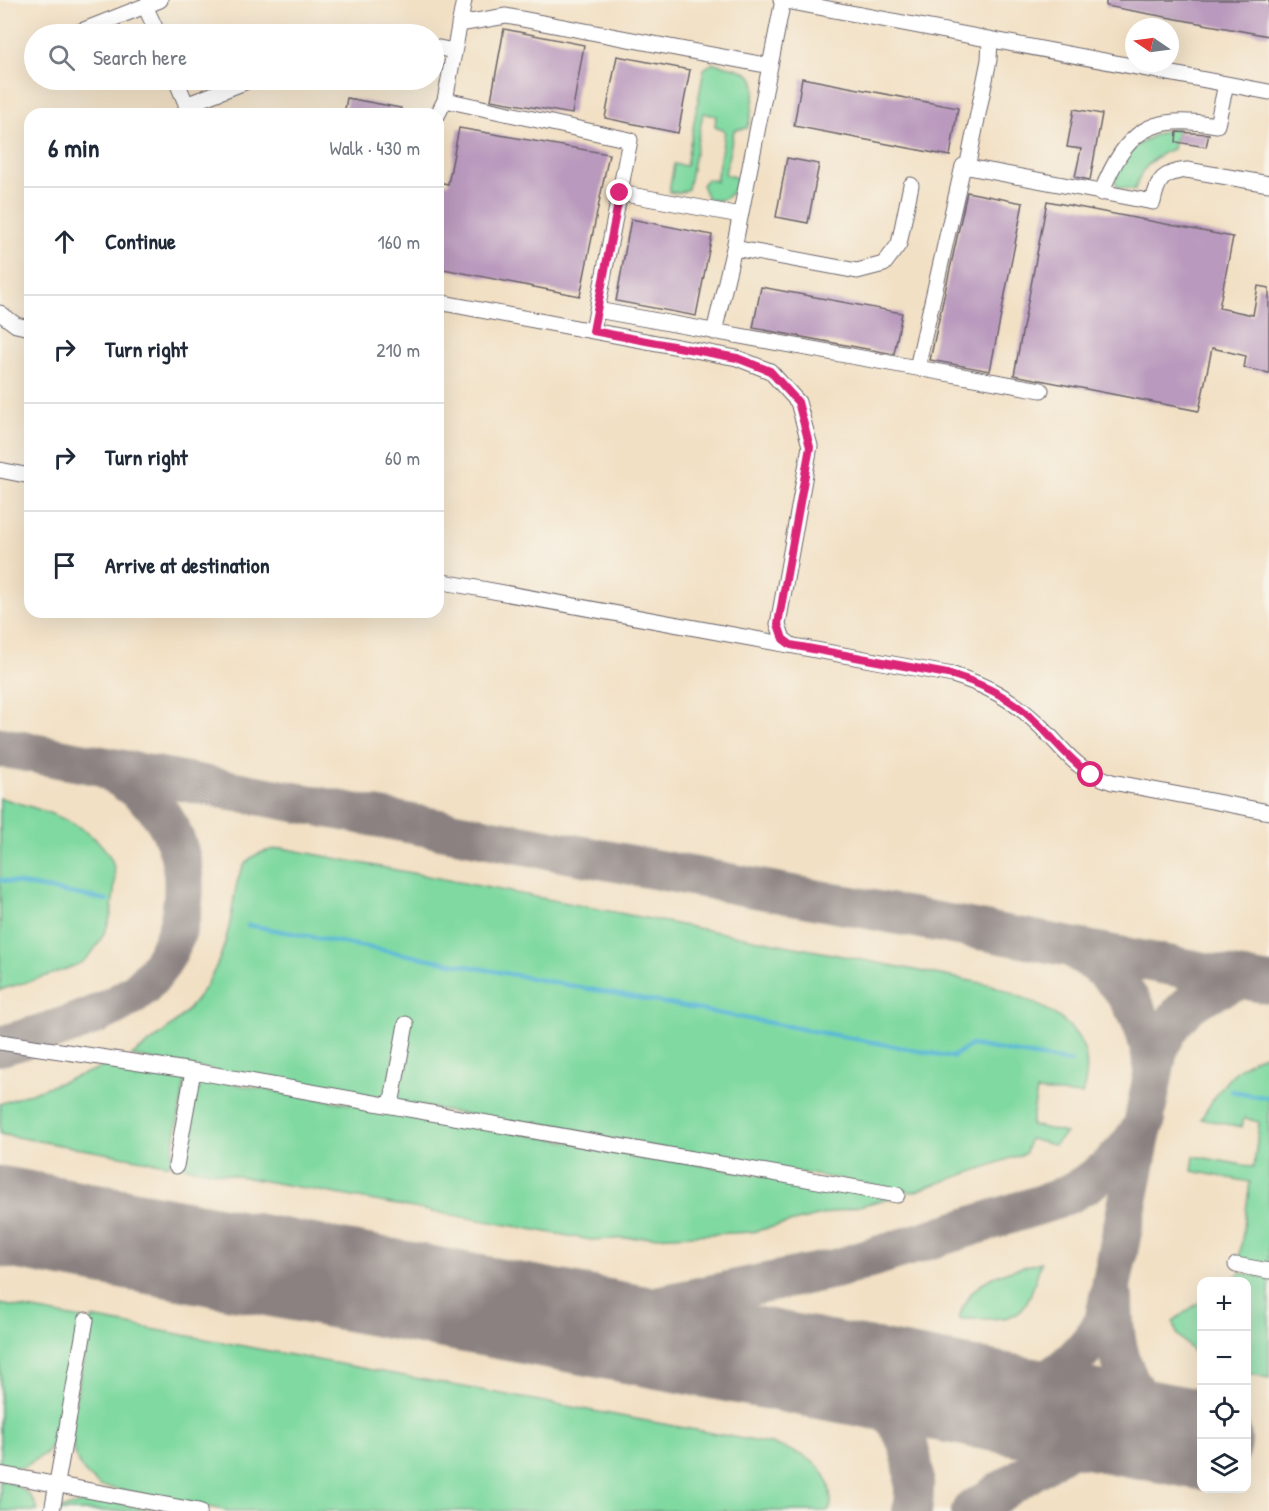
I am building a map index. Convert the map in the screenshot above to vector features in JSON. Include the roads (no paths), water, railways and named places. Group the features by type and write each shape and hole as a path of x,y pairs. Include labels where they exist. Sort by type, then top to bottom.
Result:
{"lane":[{"path":"99,24 160,0"},
{"path":"441,108 445,100 464,0"},
{"path":"714,332 734,248 782,0 1269,92"},
{"path":"144,6 153,24"},
{"path":"459,24 506,16 770,66"},
{"path":"967,168 989,60 990,39"},
{"path":"444,49 454,51"},
{"path":"1101,193 1112,167 1126,147 1147,128 1172,120 1217,125 1226,84"},
{"path":"180,90 187,108"},
{"path":"192,108 229,90"},
{"path":"445,100 630,140 593,331"},
{"path":"917,368 963,166 1153,202 1158,181 1168,174 1187,170 1269,184"},
{"path":"734,248 857,271 884,264 899,244 911,185"},
{"path":"620,193 740,215"},
{"path":"444,303 737,358 770,371 798,402 810,447 778,624 783,639 791,645"},
{"path":"597,310 1041,390"},
{"path":"0,313 16,325 24,327"},
{"path":"0,470 24,475"},
{"path":"444,581 953,675 977,682 1019,707 1075,764 1091,775 1112,782 1269,812"},
{"path":"391,1105 406,1024"},
{"path":"0,1042 193,1071 897,1195"},
{"path":"176,1166 193,1071"},
{"path":"1236,1266 1269,1271"},
{"path":"52,1511 86,1320"},
{"path":"0,1474 199,1511"}],"waterway":[{"path":"0,880 107,900"},
{"path":"248,925 952,1057 971,1045 1071,1062"},
{"path":"1231,1091 1269,1098"}]}
